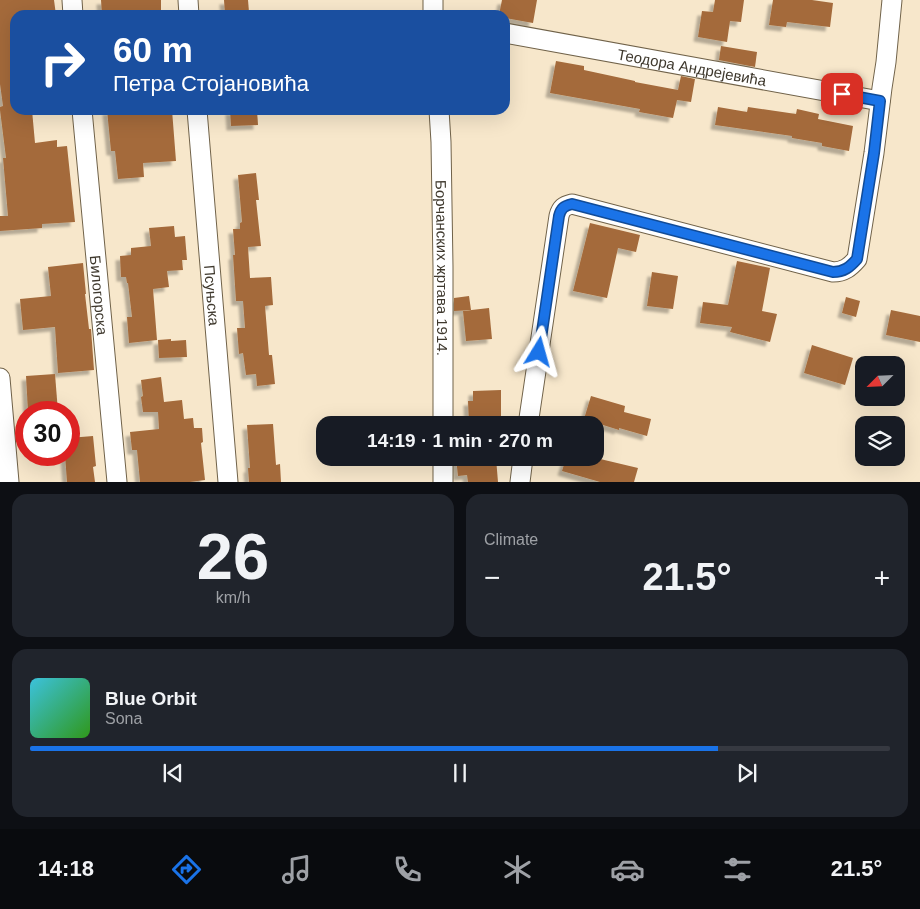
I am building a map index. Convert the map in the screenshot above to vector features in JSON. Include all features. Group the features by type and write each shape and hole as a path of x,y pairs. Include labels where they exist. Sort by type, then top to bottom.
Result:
{"street":[{"path":"529,416 559,216 564,205 572,204 833,272 840,272 852,265 857,259 874,153 892,0"},
{"name":"Теодора Андрејевића","path":"510,34 880,101"},
{"name":"Билогорска","path":"82,115 116,482"},
{"name":"Псуњска","path":"197,115 228,482"},
{"name":"Борчанских жртава 1914.","path":"439,115 443,258 443,416"},
{"path":"0,378 9,482"},
{"path":"443,466 444,482"},
{"path":"520,482 522,466"}],"building":[{"path":"0,0 54,0 55,10 10,10 10,115 32,115 35,143 57,140 57,147 67,146 75,222 42,224 42,228 0,231 0,216 8,216 3,158 6,158 0,110 0,107 3,106 0,84"},
{"path":"101,0 161,0 161,10 102,10"},
{"path":"224,0 248,0 249,10 225,10"},
{"path":"502,0 537,0 533,23 510,19 510,10 500,10"},
{"path":"715,0 744,0 741,22 730,21 727,42 698,37 702,11 713,12"},
{"path":"773,0 812,0 833,3 830,27 787,22 786,27 769,25"},
{"path":"721,46 757,52 755,67 719,60"},
{"path":"556,61 584,66 584,70 678,90 681,76 695,79 691,102 677,100 673,118 639,112 640,109 550,93"},
{"path":"718,107 747,112 748,107 796,114 797,109 819,114 818,119 853,126 849,151 822,146 822,143 792,138 792,136 715,125"},
{"path":"107,115 172,115 176,161 143,163 144,177 118,179 115,151 111,151"},
{"path":"230,115 257,115 258,125 231,126"},
{"path":"256,173 259,200 256,200 261,246 248,247 250,278 271,277 273,305 265,306 269,355 272,355 275,384 257,386 256,374 246,375 243,353 239,354 237,328 245,328 243,301 236,301 233,255 235,255 233,229 240,229 240,223 242,222 238,175"},
{"path":"590,223 640,235 636,252 618,248 607,298 573,291"},
{"path":"174,226 175,237 185,236 187,260 182,260 183,270 167,271 169,287 153,289 157,340 129,343 127,317 132,317 128,283 126,277 121,277 120,256 131,255 131,248 151,246 149,228"},
{"path":"737,261 770,268 762,311 777,314 770,342 730,332 732,327 700,323 703,302 728,305"},
{"path":"83,263 94,370 58,373 55,327 23,330 20,299 51,296 48,267"},
{"path":"652,272 678,276 673,309 647,306"},
{"path":"469,296 471,310 454,311 454,298"},
{"path":"846,297 860,301 856,317 842,313"},
{"path":"489,308 492,339 466,341 463,311"},
{"path":"891,310 920,316 920,342 886,335"},
{"path":"171,339 171,341 186,340 187,357 159,358 158,340"},
{"path":"812,345 853,358 845,385 804,373"},
{"path":"55,374 57,401 27,401 26,376"},
{"path":"161,377 164,402 182,400 184,419 193,418 194,428 202,428 203,442 201,443 205,480 190,482 140,482 137,450 132,450 130,432 159,429 158,412 143,412 141,380"},
{"path":"501,390 501,416 469,416 468,401 473,401 473,391"},
{"path":"591,396 625,406 624,412 651,419 647,436 604,425 604,416 585,416"},
{"path":"273,424 276,465 280,464 281,482 249,482 247,425"},
{"path":"93,436 96,466 93,467 95,482 67,482 66,466 80,466 80,437"},
{"path":"604,460 638,468 634,482 600,482 562,471 564,466 604,466"},
{"path":"457,466 497,466 498,482 468,482 467,475 458,476"}],"route":[{"path":"539,352 559,216 564,205 572,204 833,272 840,272 852,265 857,259 874,153 880,101 842,94"}]}
